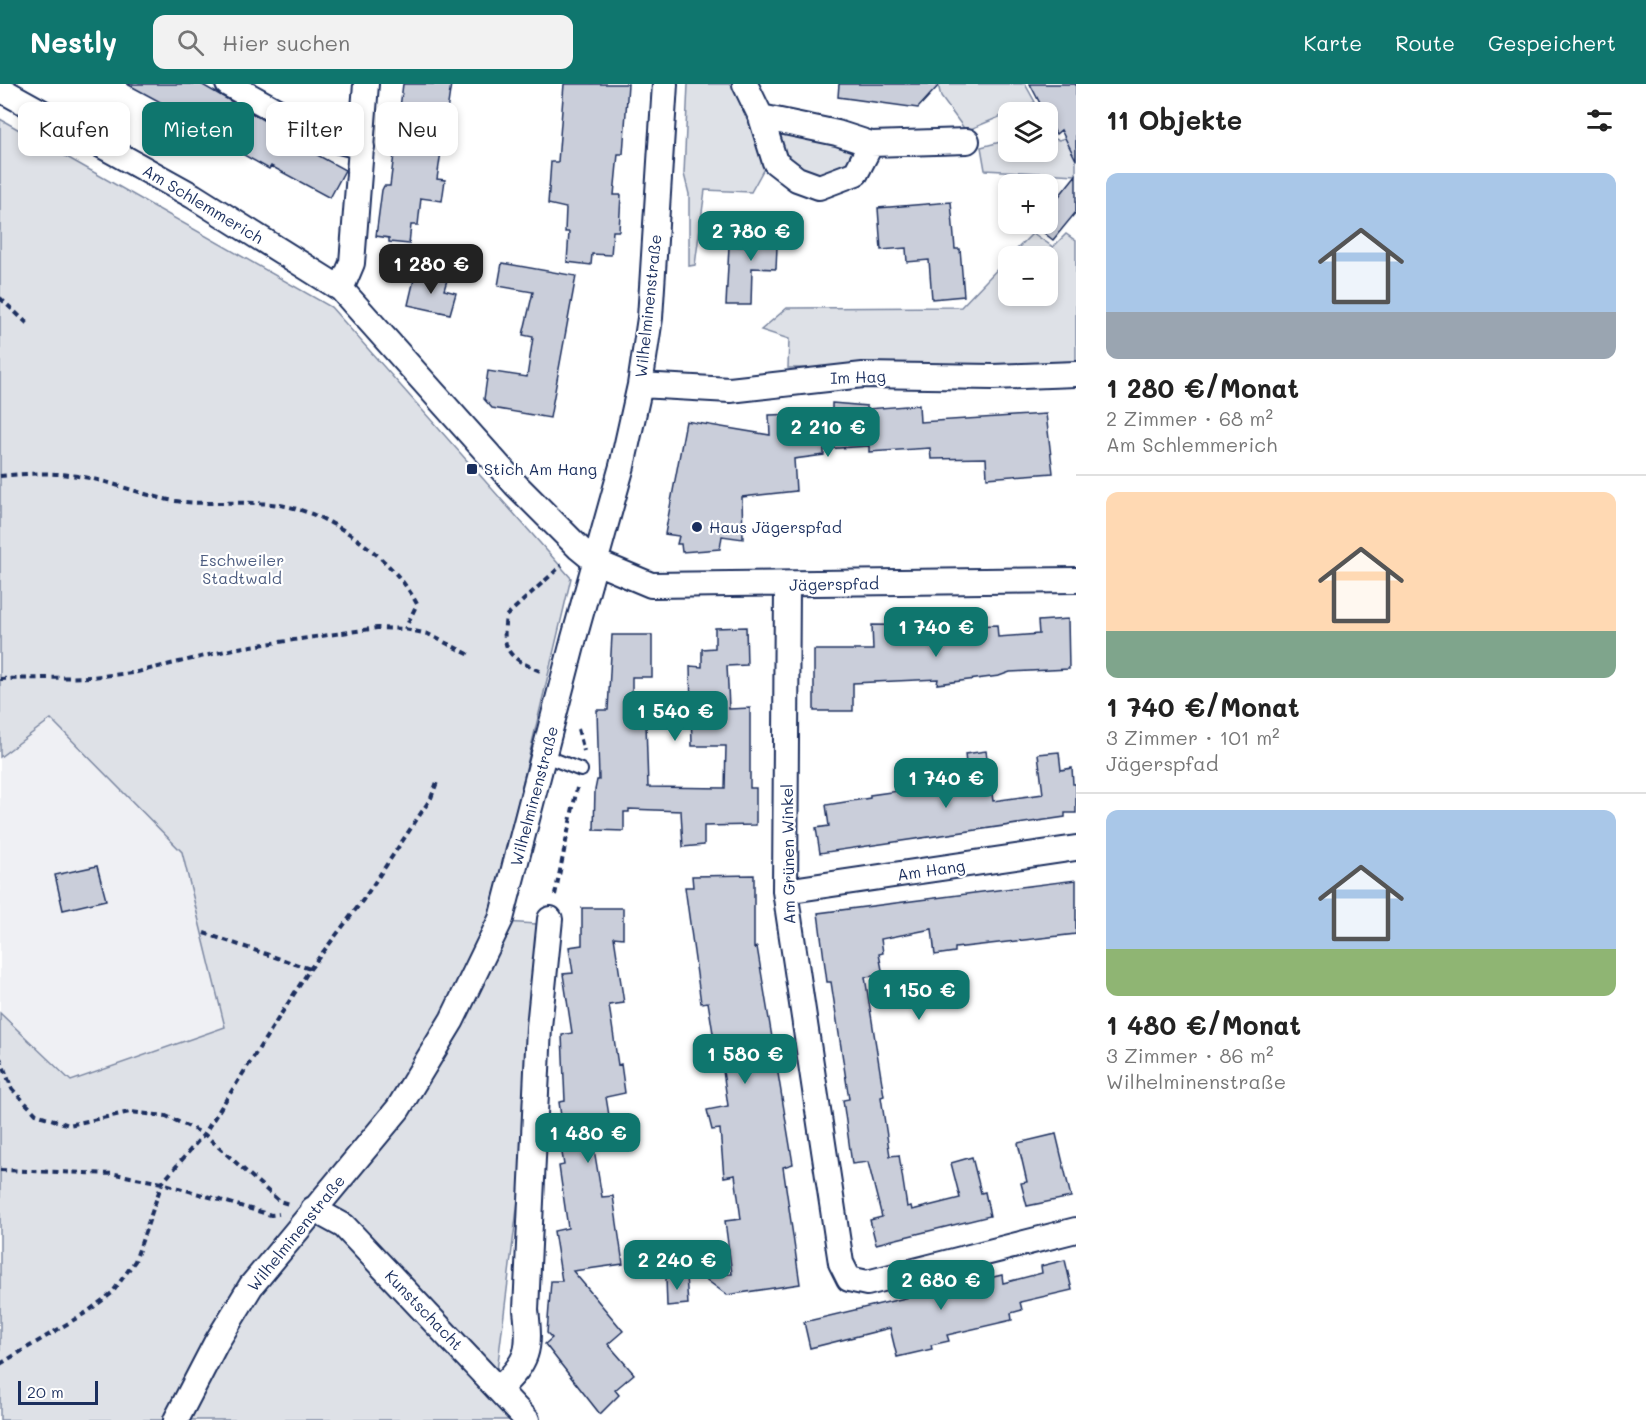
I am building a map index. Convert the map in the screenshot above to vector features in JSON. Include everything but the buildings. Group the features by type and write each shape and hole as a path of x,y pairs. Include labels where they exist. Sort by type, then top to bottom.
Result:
{"street":[{"path":"228,84 266,105"},
{"path":"364,116 366,84"},
{"name":"Wilhelminenstraße","path":"176,1420 216,1343 251,1286 398,1109 452,1020 501,919 565,680 587,555 640,385 653,284 665,84"},
{"path":"745,84 761,117 775,162 797,179 819,187 856,173 871,144"},
{"name":"Am Schlemmerich","path":"0,89 193,196 341,289 516,483 587,555"},
{"path":"761,117 837,133 871,144 967,141"},
{"path":"341,289 352,263 361,156"},
{"name":"Im Hag","path":"640,385 730,390 862,375 993,377 1076,374"},
{"name":"Jägerspfad","path":"587,555 651,585 1076,580"},
{"name":"Am Grünen Winkel","path":"787,585 785,891 841,1263 849,1279 867,1283 1076,1230"},
{"name":"Am Hang","path":"785,891 1076,848"},
{"path":"499,1389 520,1369 527,1355 529,1335 526,1310 539,1027 550,919"},
{"name":"Kunstschacht","path":"314,1209 344,1226 527,1420"}],"lane":[{"path":"545,756 581,770"}],"path":[{"path":"0,298 30,326"},
{"path":"0,476 69,474 176,501 273,504 295,508 319,517 349,533 407,584 417,604 405,629"},
{"path":"565,680 514,660 503,639 506,616 587,555"},
{"path":"0,679 91,677 134,673 238,648 377,628 405,629 428,634 472,656"},
{"path":"550,919 584,751 576,721"},
{"path":"0,1364 87,1312 112,1293 135,1262 162,1183 204,1134 310,969 363,900 431,798 437,782"},
{"path":"204,933 310,969"},
{"path":"0,1058 12,1089 36,1114 69,1125 130,1112 166,1116 204,1134 279,1201 314,1209"},
{"path":"0,1170 115,1174 162,1183 271,1215 314,1209"}],"shaded area":[{"path":"50,719 182,852 225,1027 71,1081 0,1013 0,757"}],"green space":[{"path":"688,84 737,84 767,163 751,192 705,190 695,265 689,266 689,194 684,174"},
{"path":"938,84 1025,84 1035,102 998,102 998,118 966,131 941,97"},
{"name":"Eschweiler Stadtwald","path":"0,119 18,129 18,156 65,156 331,307 571,578 490,921 552,925 494,1395 515,1420 0,1420 0,1013 71,1081 225,1027 182,852 51,719 0,757"},
{"path":"772,132 852,146 850,159 839,175 813,178 782,163"},
{"path":"1076,134 1076,175 985,170 981,147 998,143 998,162 1058,162 1059,140"},
{"path":"1034,234 1052,246 1020,246"},
{"path":"1066,234 1076,241 1076,363 1005,368 788,368 789,339 761,330 787,308 961,307 998,268 998,306 1058,306 1058,246 1054,246"}],"place":[{"name":"Stich Am Hang","path":"472,469"},
{"name":"Haus Jägerspfad","path":"697,527"}]}
